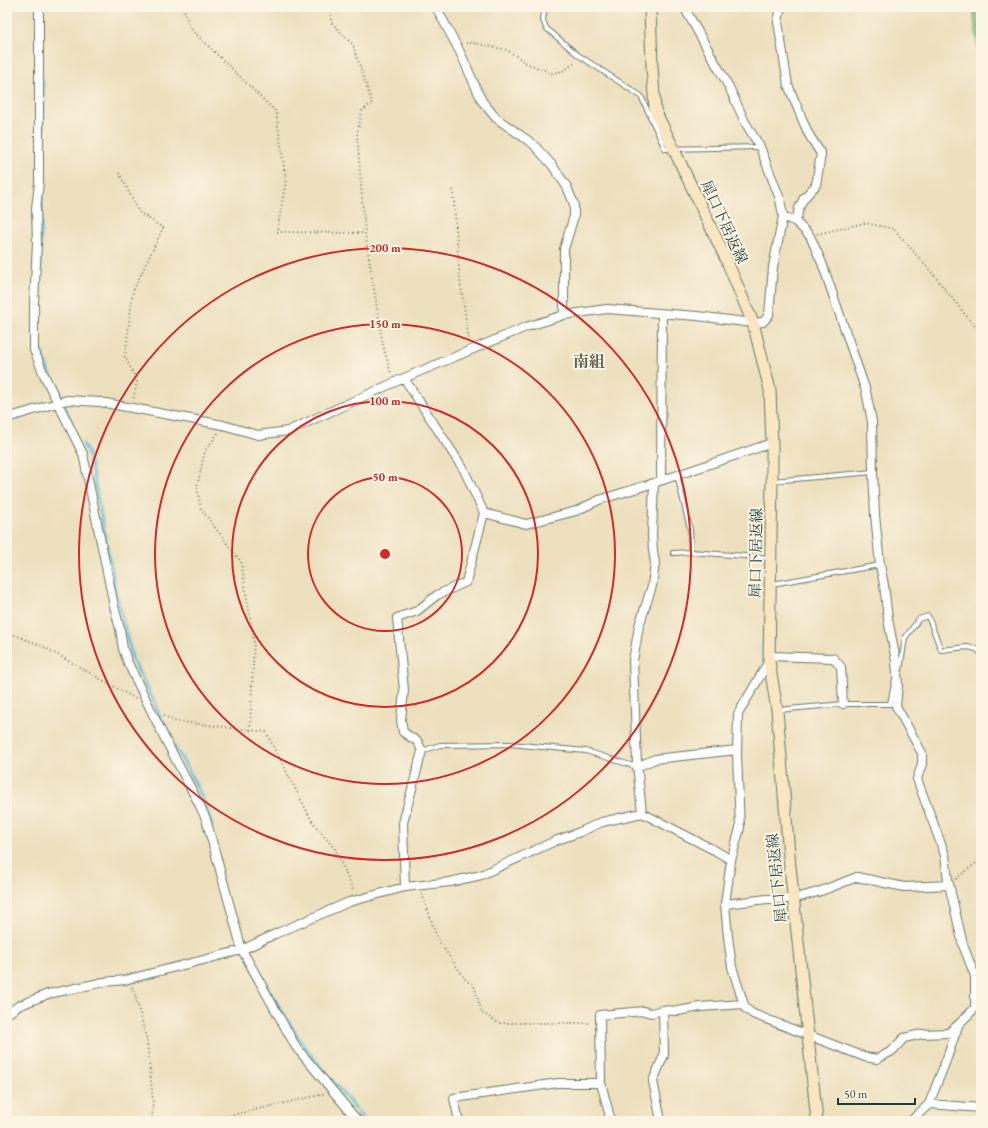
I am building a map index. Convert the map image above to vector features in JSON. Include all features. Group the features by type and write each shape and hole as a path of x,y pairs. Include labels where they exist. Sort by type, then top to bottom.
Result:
{"main road":[{"name":"犀口下居返線","path":"650,7 655,110 726,259 753,323 770,390 772,482 769,659 777,710 789,858 817,1121"}],"street":[{"path":"39,7 39,183 36,208 37,242 34,303 34,350 44,375 84,454 123,649 128,663 206,819 242,950 296,1047 358,1121"},
{"path":"436,7 455,43 482,101 496,118 533,144 552,165 567,187 574,204 574,216 564,248 564,315"},
{"path":"7,418 58,404 67,400 100,402 223,425 258,435 288,431 404,378 526,327 564,315 607,309 753,323 763,322 769,315 773,267 783,216 780,199 760,147 745,122 729,87 684,7"},
{"path":"781,7 778,22 788,85 808,133 821,154 816,185 804,198 799,208 796,222"},
{"path":"783,216 796,222 810,236 822,263 866,391 872,422 875,515 880,565 897,667 898,686 896,706 922,753 922,764 917,779 945,855 949,885 963,945 975,976 975,1008 958,1025 948,1033 922,1034 904,1038 892,1051 877,1058 865,1057 753,1014 745,1008 732,967 728,937 725,904 731,860 740,828 737,750 738,714 769,659 833,658 841,667 843,704"},
{"path":"642,813 637,767 633,661 639,626 652,586 656,563 652,535 657,482 662,314"},
{"path":"404,378 464,470 484,513 466,582 437,595 417,611 397,618 404,690 401,720 403,732 418,742 422,751 403,823 405,887"},
{"path":"484,513 526,524 576,511 599,500 772,443"},
{"path":"637,767 655,759 737,750"},
{"path":"7,1014 18,1006 48,994 104,982 130,979 242,950 275,934 350,902 405,887 450,882 481,876 555,841 602,822 642,813 731,860"},
{"path":"725,904 767,899 793,899 821,891 857,877 904,887 949,885"},
{"path":"611,1121 601,1083 600,1015 644,1012 651,1013 663,1010 678,1011 700,1007 743,1004"},
{"path":"661,1121 653,1081 664,1055 663,1010"},
{"path":"911,1121 929,1104 958,1025"},
{"path":"459,1121 454,1098 558,1083 601,1083"},
{"path":"929,1104 981,1108"}],"lane":[{"path":"545,7 543,20 546,28 582,58 641,96 665,150 760,147"},
{"path":"772,482 873,472"},
{"path":"677,475 690,529 691,552"},
{"path":"673,553 691,552 771,558"},
{"path":"770,584 880,565"},
{"path":"898,680 905,638 919,619 928,616 941,650 967,647 977,649 981,654"},
{"path":"777,710 843,704 890,704 897,667"},
{"path":"422,751 440,745 510,744 586,751 637,767"}],"path":[{"path":"183,7 190,28 276,112 286,180 277,232 365,233"},
{"path":"331,7 332,22 353,45 372,103 362,111 357,135 365,233 383,345 394,383"},
{"path":"455,43 474,43 506,50 528,64 552,72 563,71 582,58"},
{"path":"119,172 139,212 163,228 133,291 125,357 137,381 131,408"},
{"path":"453,190 460,279 471,350"},
{"path":"810,236 865,223 894,229 934,274 972,323 981,332"},
{"path":"223,425 205,451 197,487 201,509 241,562 254,640 250,730"},
{"path":"7,632 42,646 174,721 266,732 312,821 335,849 358,900"},
{"path":"949,885 981,859"},
{"path":"419,885 438,940 466,980 474,986 482,1013 499,1023 600,1023"},
{"path":"130,979 147,1041 153,1101 152,1121"},
{"path":"148,1121 228,1116 333,1092"}],"green space":[{"path":"974,7 981,7 981,71 974,18"}],"waterway":[{"path":"38,322 43,181 43,80"},
{"path":"38,336 37,338 48,370 60,392 72,423"},
{"path":"83,444 88,454 95,484 115,588 133,661 155,703 171,741 188,769 206,806 212,826"},
{"path":"256,968 301,1042 365,1121"}],"district":[{"name":"南組","path":"589,361"}]}
